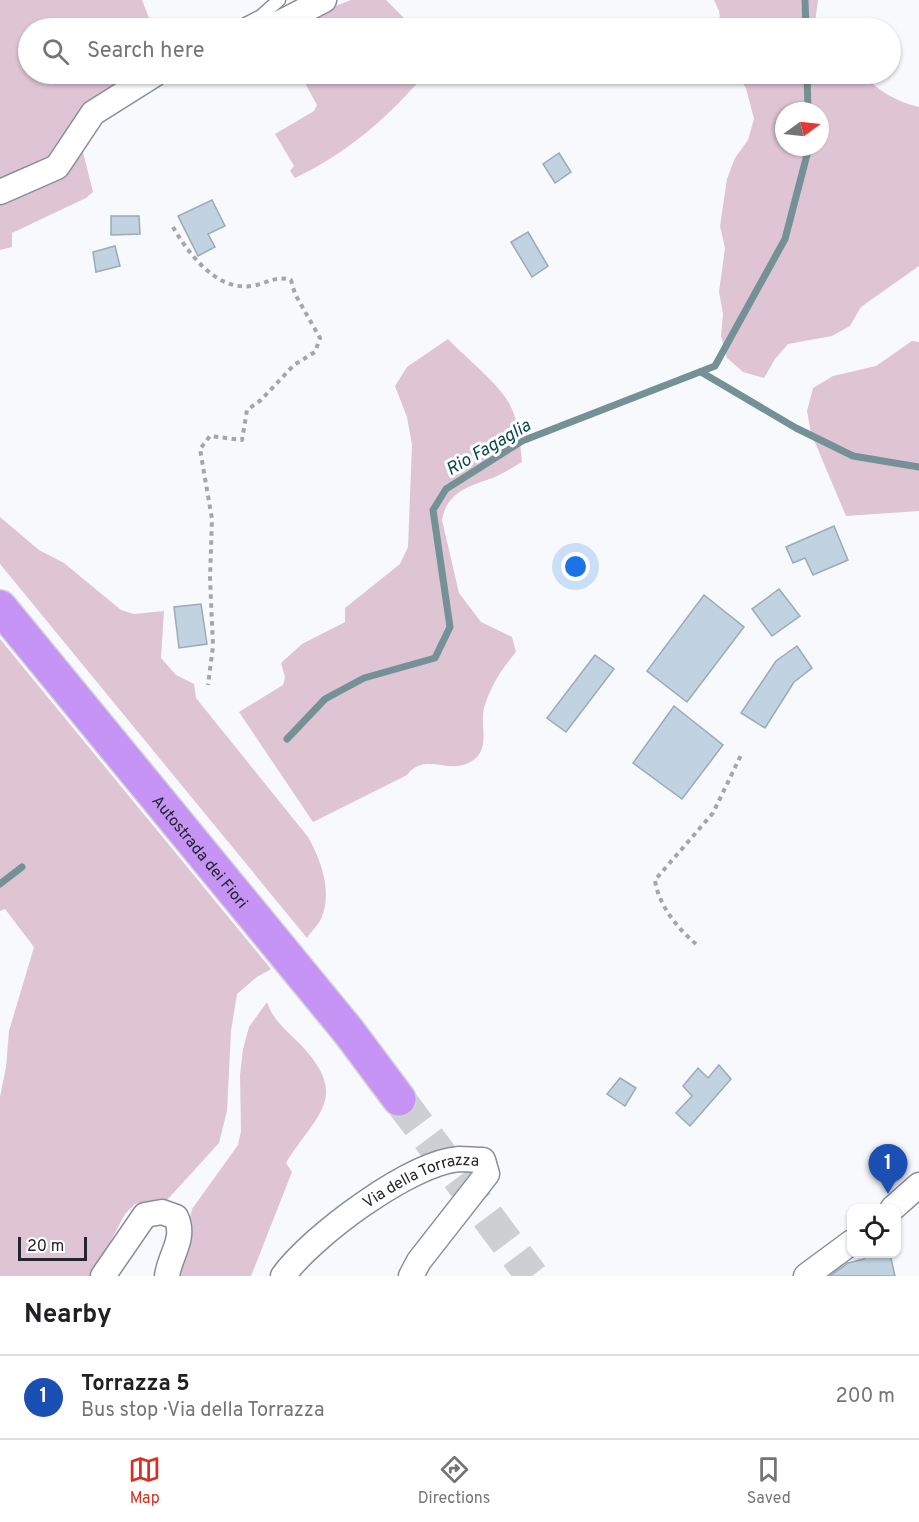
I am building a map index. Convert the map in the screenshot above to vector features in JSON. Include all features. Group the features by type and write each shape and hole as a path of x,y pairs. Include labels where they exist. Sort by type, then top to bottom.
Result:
{"highway":[{"name":"Autostrada dei Fiori","path":"0,607 349,1032 399,1099"}],"street":[{"path":"290,18 324,0"},
{"path":"0,192 57,167 93,113 139,84"},
{"name":"Via della Torrazza","path":"283,1276 337,1224 387,1189 422,1172 458,1159 483,1160 487,1174 419,1261 411,1276"},
{"path":"898,1204 919,1185"},
{"path":"103,1276 145,1215 162,1212 176,1217 181,1228 179,1242 167,1276"},
{"path":"806,1276 847,1246"}],"lane":[{"path":"257,18 279,0"}],"path":[{"path":"173,227 197,264 230,284 250,286 280,276 291,280 295,294 320,338 315,352 294,365 261,400 247,410 243,440 210,436 200,448 212,519 210,578 213,646 208,685"},
{"path":"696,944 680,928 660,899 655,880 713,813 742,753"}],"shaded area":[{"path":"0,0 142,0 149,18 18,18 18,84 136,84 56,160 0,185"},
{"path":"351,0 386,0 404,18 305,18"},
{"path":"714,0 818,0 816,18 720,18"},
{"path":"305,84 416,84 366,133 332,157 295,178 290,171 294,166 275,134 314,111 317,105"},
{"path":"743,84 873,84 888,95 919,107 919,266 861,307 850,326 832,336 788,344 775,359 764,378 743,372 727,358 721,336 723,314 719,292 725,248 720,226 727,179 735,158 748,140 754,119"},
{"path":"80,140 93,192 86,198 12,233 12,247 0,250 0,196"},
{"path":"448,339 504,395 517,424 522,462 460,492 449,503 442,520 459,593 481,622 512,637 516,652 497,678 484,708 483,746 477,757 459,766 423,764 414,768 407,775 313,822 239,712 283,685 285,677 281,663 302,644 345,622 345,608 400,564 408,547 412,445 407,417 395,386 407,367"},
{"path":"912,341 919,342 919,511 846,516 811,433 807,411 813,388 833,376 876,366"},
{"path":"0,517 39,550 64,563 121,610 134,614 164,611 161,658 176,675 194,684 196,698 308,837 317,856 324,876 326,898 321,919 307,938 0,564"},
{"path":"0,639 271,969 257,977 237,994 231,1031 227,1111 219,1143 167,1200 135,1204 125,1214 92,1276 0,1276 0,1097 6,1067 9,1031 34,947 5,909 0,911"},
{"path":"267,1002 276,1019 314,1061 323,1077 326,1091 324,1104 318,1117 286,1163 292,1172 251,1276 176,1276 192,1209 238,1145 241,1131 240,1075 243,1049 249,1027"}],"building":[{"path":"559,153 571,172 555,183 543,164"},
{"path":"212,200 225,226 208,234 215,247 198,256 178,216"},
{"path":"111,216 139,216 140,234 111,235"},
{"path":"528,232 548,266 532,277 511,242"},
{"path":"115,246 120,266 96,272 93,252"},
{"path":"834,526 848,560 813,575 805,558 793,563 786,547"},
{"path":"779,589 800,616 772,636 752,609"},
{"path":"704,595 744,627 687,702 647,671"},
{"path":"201,604 207,644 179,648 174,607"},
{"path":"797,646 812,668 794,682 765,728 741,713 776,661"},
{"path":"595,655 614,669 566,732 547,718"},
{"path":"674,706 723,745 682,799 633,763"},
{"path":"719,1065 731,1079 690,1126 676,1113 692,1096 683,1086 698,1068 708,1078"},
{"path":"620,1078 636,1088 625,1106 607,1094"},
{"path":"891,1258 895,1276 830,1276 848,1263 864,1259"}],"waterway":[{"name":"Rio Fagaglia","path":"805,0 806,18"},
{"name":"Rio Fagaglia","path":"807,84 808,102"},
{"name":"Rio Fagaglia","path":"287,739 325,699 364,678 435,658 450,627 433,510 446,489 522,441 715,366 785,239 807,156"},
{"path":"701,372 796,428 853,456 919,467"},
{"name":"Rio Fagaglia","path":"0,884 22,867"}],"tunnel":[{"path":"399,1099 532,1276"}],"place":[{"name":"Torrazza 5","path":"888,1194"}]}
